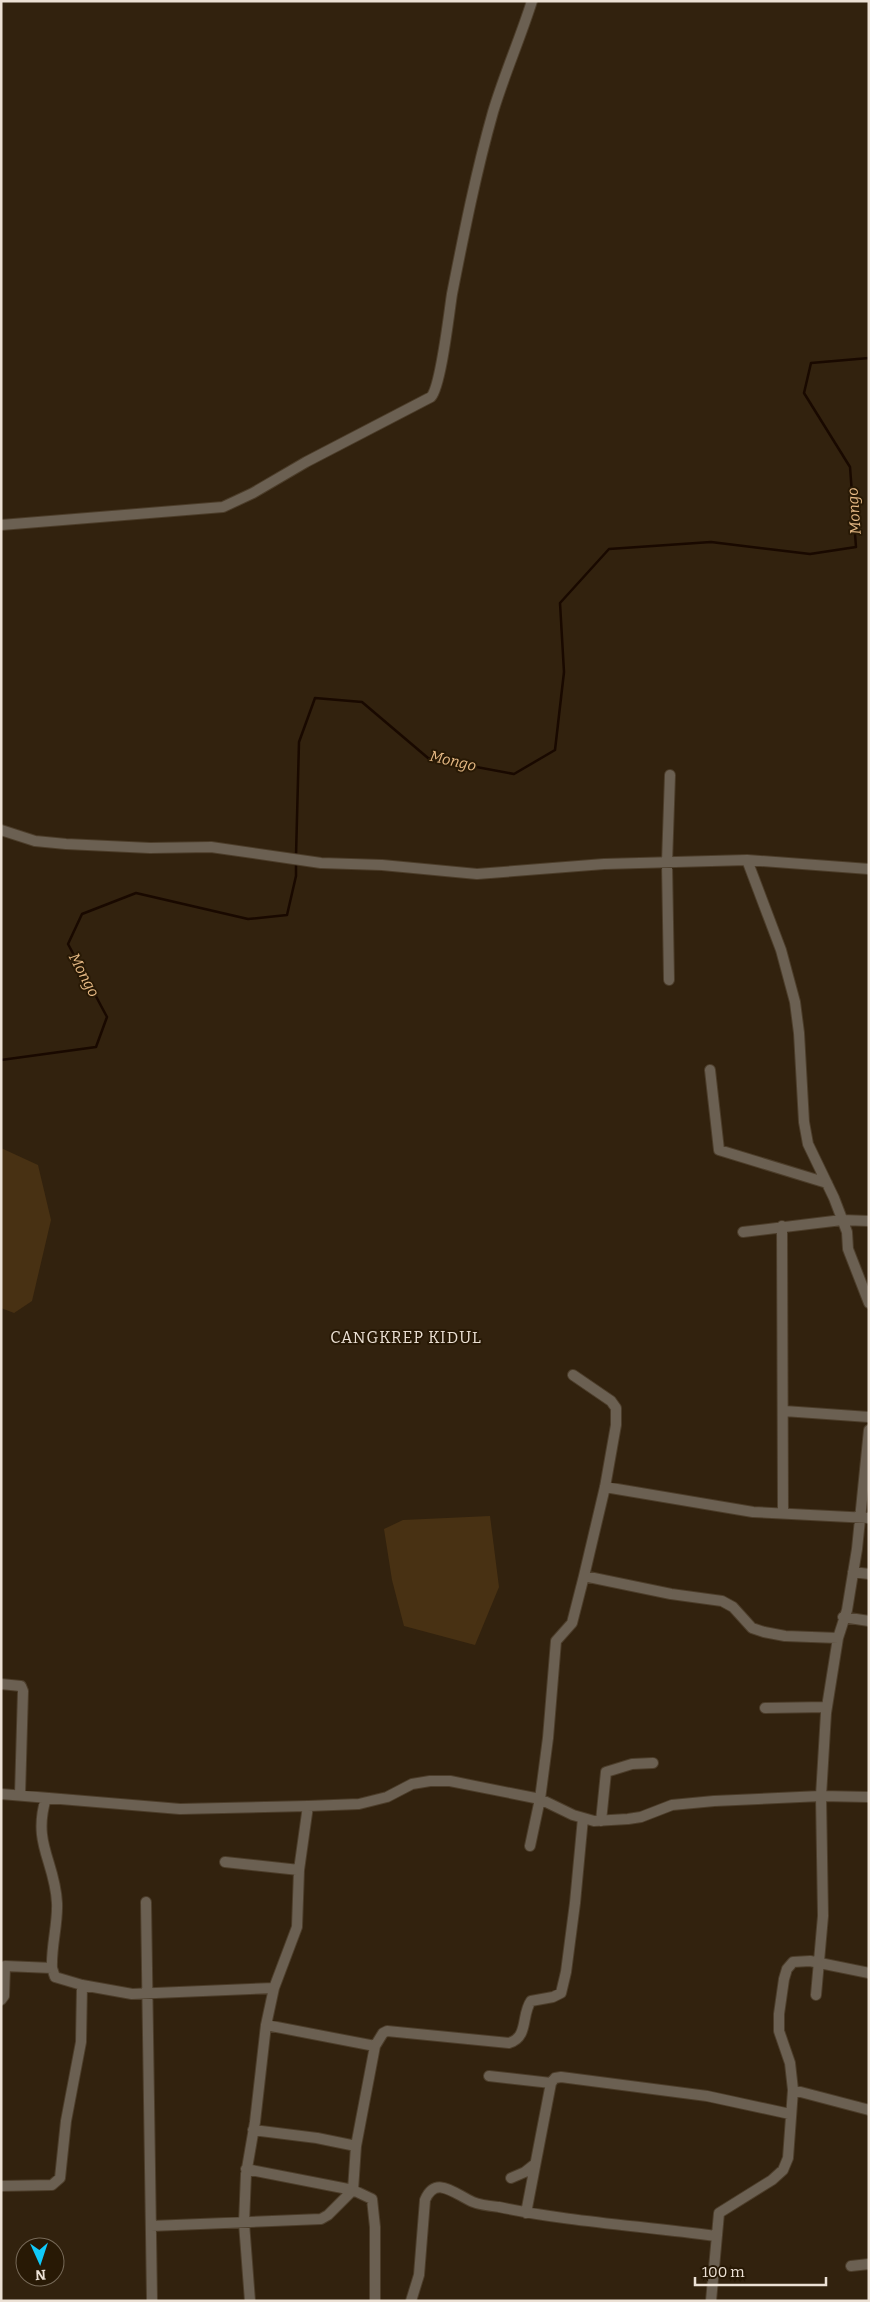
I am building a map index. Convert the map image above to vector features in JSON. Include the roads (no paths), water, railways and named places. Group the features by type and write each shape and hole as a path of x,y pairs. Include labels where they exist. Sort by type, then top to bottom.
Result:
{"street":[{"path":"1,525 223,507 253,493 306,462 431,397 439,380 444,338 456,275 494,112 532,1"},
{"path":"669,980 667,863 670,775"},
{"path":"1,830 35,841 66,844 142,848 211,847 321,863 382,865 477,874 604,864 746,860 869,869"},
{"path":"746,860 781,950 795,1002 805,1132 808,1144 827,1183 847,1232 848,1249 869,1303"},
{"path":"710,1070 719,1150 827,1183"},
{"path":"743,1232 842,1220 869,1221"},
{"path":"782,1226 784,1513"},
{"path":"530,1846 540,1799 548,1738 556,1641 572,1623 605,1487 616,1425 616,1408 611,1400 573,1375"},
{"path":"784,1411 869,1417"},
{"path":"816,1995 823,1916 820,1796 827,1708 838,1638 848,1604 865,1517 869,1430"},
{"path":"605,1487 753,1512 865,1517"},
{"path":"853,1572 869,1574"},
{"path":"584,1576 671,1594 722,1601 733,1607 752,1628 764,1632 785,1636 838,1638"},
{"path":"843,1617 869,1621"},
{"path":"1,1684 21,1686 23,1691 20,1796"},
{"path":"765,1708 827,1708"},
{"path":"601,1820 606,1772 632,1764 653,1763"},
{"path":"1,1794 180,1809 308,1806 359,1804 387,1797 412,1784 430,1781 450,1781 540,1799 583,1818 601,1820 640,1817 672,1805 820,1796 869,1797"},
{"path":"46,1798 40,1824 41,1838 53,1880 57,1903 52,1968 55,1977 82,1985 120,1992 146,1994 274,1988"},
{"path":"250,2301 244,2223 246,2170 266,2025 274,1988 297,1927 299,1870 308,1806"},
{"path":"150,2226 324,2218 353,2190 356,2146 375,2046 383,2033 387,2031 509,2043 515,2041 522,2034 527,2008 531,2001 553,1997 561,1993 566,1972 575,1903 583,1818"},
{"path":"225,1862 299,1870"},
{"path":"146,1902 152,2301"},
{"path":"711,2301 718,2213 772,2180 783,2170 789,2152 792,2090 790,2063 779,2031 784,1979 793,1962 804,1960 869,1973"},
{"path":"1,2000 4,1996 3,1964 52,1968"},
{"path":"1,2186 52,2185 60,2178 66,2121 81,2042 82,1985"},
{"path":"266,2025 375,2046"},
{"path":"489,2076 551,2083"},
{"path":"526,2213 551,2083 555,2078 561,2077 707,2096 790,2114"},
{"path":"792,2090 869,2110"},
{"path":"253,2130 316,2138 356,2146"},
{"path":"511,2178 525,2172 535,2164"},
{"path":"246,2170 353,2190 370,2198 373,2202 375,2227 374,2301"},
{"path":"411,2301 419,2275 425,2200 429,2191 434,2188 451,2190 473,2202 526,2213 715,2236"},
{"path":"850,2266 869,2264"}],"waterway":[{"name":"Mongo","path":"296,856 299,742 315,698 362,702 428,758 514,774 555,750 564,672 560,603 609,549 711,542 810,554 856,547 850,467 804,393 811,363 869,358"},
{"name":"Mongo","path":"1,1060 96,1047 107,1017 68,944 82,914 136,893 248,919 287,915 296,876 296,862"}],"district":[{"name":"CANGKREP KIDUL","path":"406,1337"}]}
